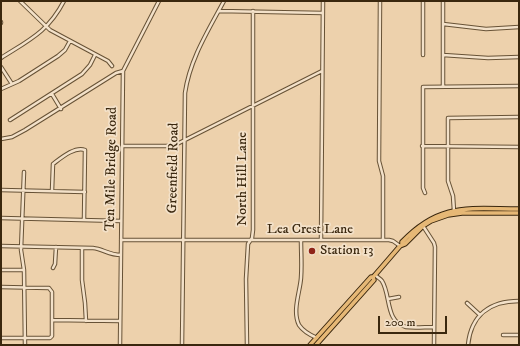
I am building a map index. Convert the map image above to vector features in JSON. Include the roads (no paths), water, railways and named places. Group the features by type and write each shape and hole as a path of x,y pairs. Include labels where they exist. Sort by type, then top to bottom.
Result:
{"main road":[{"path":"310,345 371,277 374,276 402,242 421,224 436,216 454,212 519,209"},
{"path":"401,245 405,244 423,226 454,212 519,213"},
{"path":"316,345 374,280 374,276"}],"street":[{"path":"20,1 46,27 109,62 112,66"},
{"path":"1,58 33,38 46,27 58,12 64,1"},
{"name":"Ten Mile Bridge Road","path":"120,345 123,71 159,1"},
{"name":"Greenfield Road","path":"182,345 185,94 187,78 192,62 224,1"},
{"path":"321,240 323,1"},
{"path":"380,1 379,161 383,176 383,240"},
{"path":"423,1 423,55"},
{"path":"443,1 443,86"},
{"path":"219,11 323,13"},
{"name":"North Hill Lane","path":"247,345 246,279 248,244 252,238 253,230 253,11"},
{"path":"443,24 486,29 519,27"},
{"path":"1,89 58,56 65,50 70,41"},
{"path":"10,120 85,72 95,54"},
{"path":"443,55 488,58 519,57"},
{"path":"1,67 12,84"},
{"path":"1,139 12,137 116,73 123,71"},
{"path":"122,146 167,146 185,141 322,71"},
{"path":"425,193 422,188 423,87 519,86"},
{"path":"52,94 61,108"},
{"path":"454,212 453,196 448,181 448,118 519,117"},
{"path":"422,146 519,147"},
{"path":"52,191 53,164 76,150 85,150 84,220"},
{"path":"24,172 21,246 24,270 25,345"},
{"path":"1,190 85,192"},
{"path":"1,218 121,221"},
{"path":"423,226 435,247 434,345"},
{"name":"Lea Crest Lane","path":"121,240 383,240 393,241 401,245"},
{"path":"301,240 302,271 297,306 298,319 300,326 307,333 317,338"},
{"path":"1,246 96,248 111,254 121,255"},
{"path":"53,268 55,264 56,247"},
{"path":"82,248 82,285 86,321"},
{"path":"1,270 24,270"},
{"path":"374,276 382,281 391,315 404,326 434,327"},
{"path":"1,287 46,287 52,292 51,337 1,338"},
{"path":"388,299 399,296"},
{"path":"468,345 473,327 480,315 485,310 494,304 519,301"},
{"path":"467,302 480,315"},
{"path":"52,320 120,321"},
{"path":"503,335 519,335"}],"place":[{"name":"Station 13","path":"312,251"}]}
